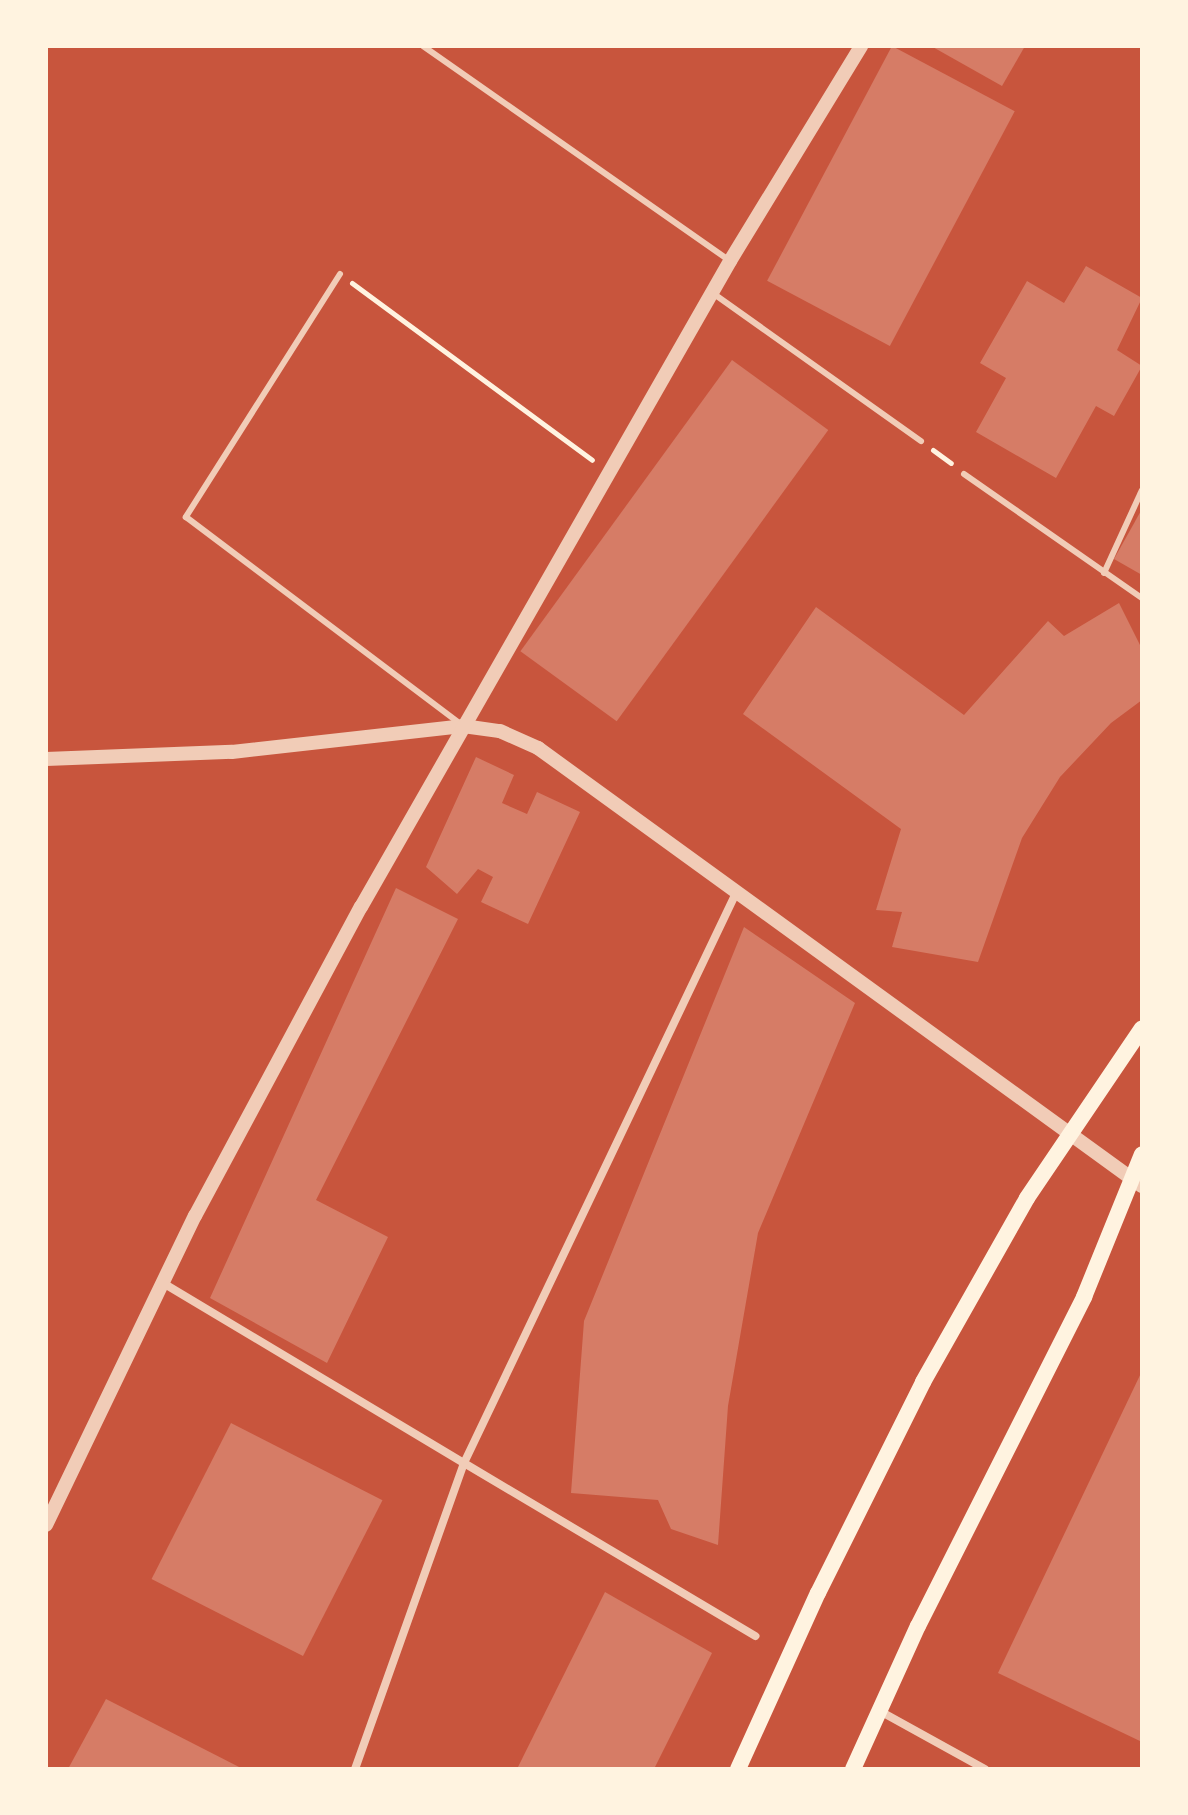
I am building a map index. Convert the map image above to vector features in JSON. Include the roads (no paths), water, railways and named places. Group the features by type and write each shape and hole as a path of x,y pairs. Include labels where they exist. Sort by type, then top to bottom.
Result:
{"main road":[{"path":"738,1769 818,1593 923,1382 1027,1198 1142,1028"},
{"path":"853,1769 878,1710 1084,1297 1137,1182 1142,1154"}],"street":[{"path":"46,1525 163,1283 291,1034 463,726 714,294 730,261 861,46"},
{"path":"46,759 232,752 463,726 500,731 538,748 1137,1182"},
{"path":"355,1769 464,1463 736,893"},
{"path":"163,1283 755,1636"},
{"path":"878,1710 985,1769"}],"lane":[{"path":"423,46 730,261"},
{"path":"340,274 186,517 463,726"},
{"path":"714,294 921,441"},
{"path":"964,474 1142,598"},
{"path":"1104,573 1142,490"}]}
